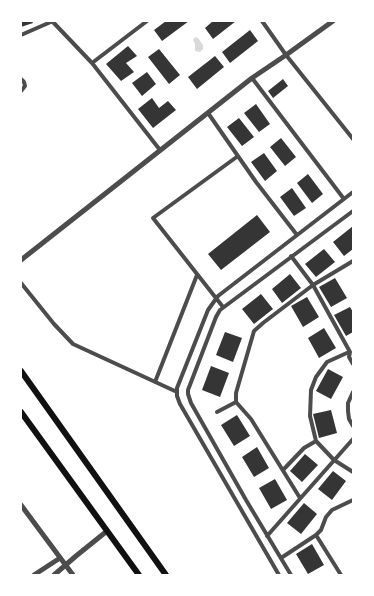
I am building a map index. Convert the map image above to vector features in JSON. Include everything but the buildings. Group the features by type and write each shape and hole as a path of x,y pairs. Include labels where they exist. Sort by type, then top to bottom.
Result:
{"main road":[{"path":"21,371 166,575"},
{"path":"21,412 139,575"}],"street":[{"path":"21,35 52,21 92,64 160,150"},
{"path":"92,64 147,21"},
{"path":"262,21 286,56 353,139"},
{"path":"22,257 252,78 286,56 333,21"},
{"path":"252,78 344,199"},
{"path":"21,79 25,86 21,91"},
{"path":"208,113 297,235"},
{"path":"223,307 153,218 238,156"},
{"path":"279,575 180,404 177,392 179,382 211,304 353,192"},
{"path":"290,575 191,403 188,394 193,375 216,317 223,307 353,211"},
{"path":"291,256 313,286 351,352 349,356 353,364"},
{"path":"300,498 251,419 236,402 236,393 254,331 313,286 353,261"},
{"path":"155,382 197,275"},
{"path":"21,283 54,324 73,344 177,392"},
{"path":"351,352 327,362 316,377 311,390 310,416 316,442 334,460 353,472"},
{"path":"353,392 348,403 348,411 349,419 353,426"},
{"path":"217,412 236,402"},
{"path":"267,536 353,439"},
{"path":"283,470 304,448 316,442"},
{"path":"281,558 316,535 321,530 326,517 332,510 353,500"},
{"path":"21,505 73,575"},
{"path":"54,575 107,531"},
{"path":"316,535 342,575"},
{"path":"34,575 60,558"}],"shaded area":[{"path":"195,37 198,38 203,45 203,49 200,52 195,51 195,44 193,40"}]}
